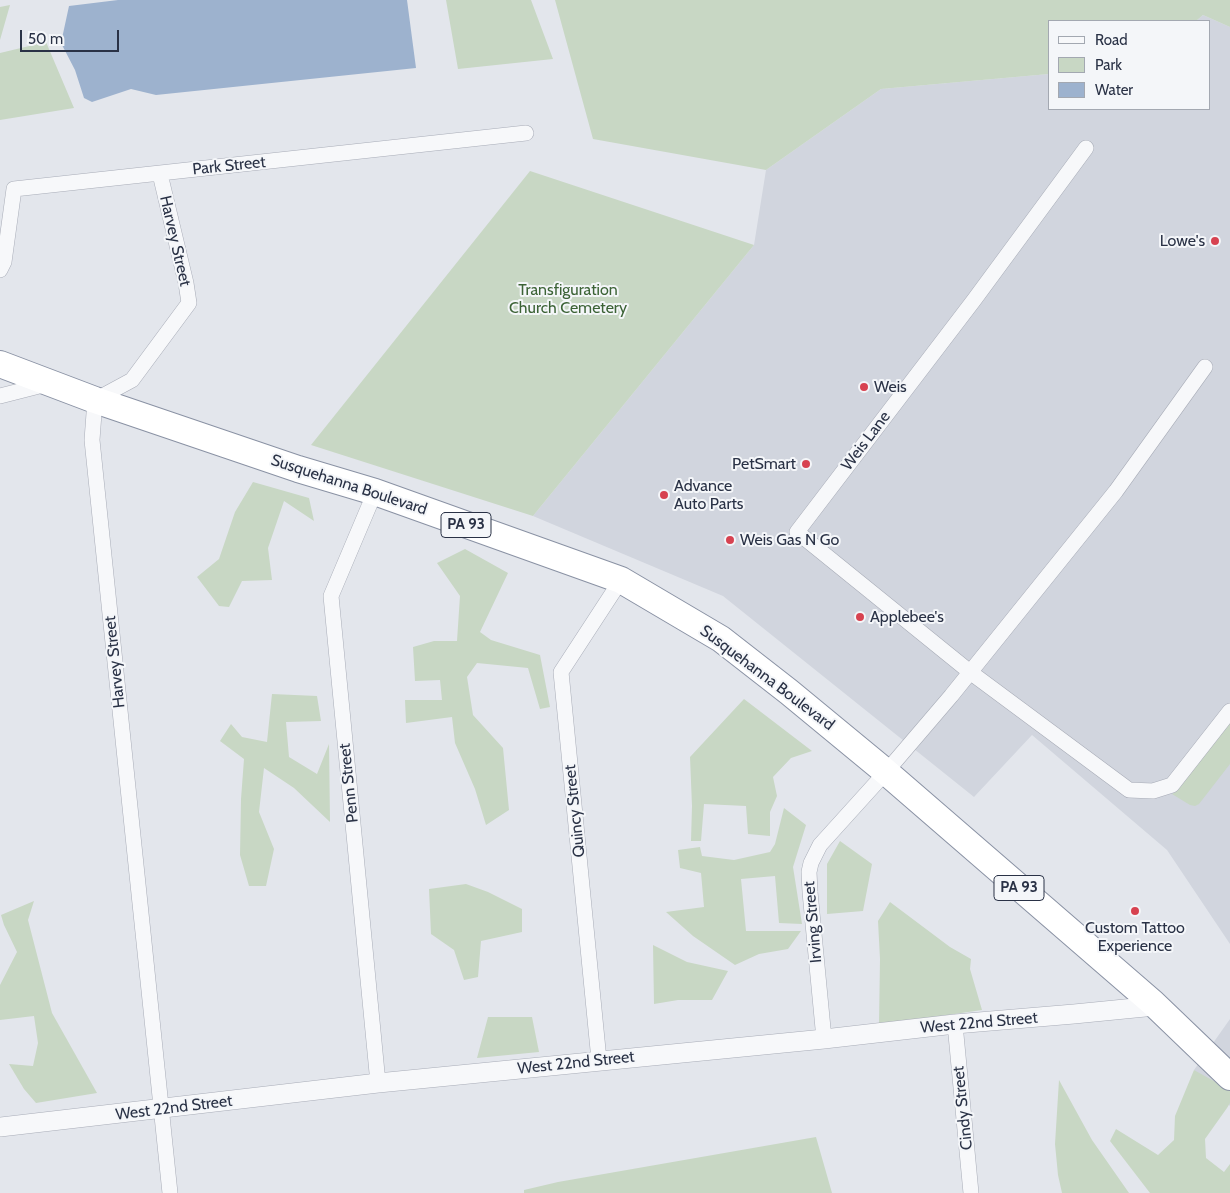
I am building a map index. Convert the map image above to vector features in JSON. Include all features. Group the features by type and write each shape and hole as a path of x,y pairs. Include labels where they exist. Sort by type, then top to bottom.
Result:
{"highway":[{"name":"Susquehanna Boulevard","path":"0,364 49,384 298,469 374,492 621,580 721,639 789,692 886,772 1153,1003 1230,1077"},
{"name":"Susquehanna Boulevard","path":"1153,1003 1230,1052"}],"street":[{"name":"Park Street","path":"0,270 4,262 14,189 526,133"},
{"name":"Weis Lane","path":"1086,148 974,300 797,532 970,672 1129,790 1154,791 1172,785 1230,711"},
{"name":"Harvey Street","path":"160,174 186,283 189,304 132,380 95,400 92,440 170,1193"},
{"path":"886,772 970,672 1116,491 1205,367"},
{"path":"0,396 49,384"},
{"name":"Penn Street","path":"374,492 330,596 378,1083"},
{"name":"Quincy Street","path":"599,1060 561,672 621,580"},
{"name":"Irving Street","path":"824,1039 810,892 809,872 811,863 826,836 886,772"},
{"name":"West 22nd Street","path":"0,1127 378,1083 824,1039 955,1024 1145,1007 1153,1003"},
{"name":"Cindy Street","path":"955,1024 972,1193"}],"shaded area":[{"path":"1203,15 1230,27 1230,944 1167,850 1032,735 974,797 723,596 533,516 754,245 766,170 881,89 1048,74 1048,110 1210,110 1210,20 1197,20"},
{"path":"1230,1019 1230,1106 1194,1070"}],"green space":[{"path":"446,0 531,0 553,59 458,69"},
{"path":"555,0 1230,0 1230,27 1203,15 1197,20 1048,20 1048,74 881,89 766,170 593,139"},
{"path":"10,5 0,40 0,7"},
{"path":"46,42 74,108 0,120 0,53"},
{"name":"Transfiguration Church Cemetery","path":"530,171 754,245 533,516 311,445"},
{"path":"253,482 309,498 314,521 284,501 268,548 272,580 242,581 229,607 219,606 197,577 219,559 235,512"},
{"path":"465,549 508,573 480,632 491,640 540,655 550,707 540,709 528,668 477,663 467,677 473,715 503,748 509,810 486,825 475,789 455,743 452,717 406,723 405,700 442,700 440,680 415,681 413,647 434,641 457,641 460,596 437,563"},
{"path":"272,694 317,696 321,721 286,722 289,757 317,774 329,744 330,822 294,788 264,768 259,812 274,849 266,886 249,886 240,855 244,759 220,741 231,724 242,737 267,742"},
{"path":"744,699 812,751 791,758 773,777 777,796 770,812 770,836 748,834 746,806 704,804 701,841 691,841 690,757"},
{"path":"1230,721 1230,764 1199,804 1195,806 1190,805 1172,794 1178,790"},
{"path":"784,808 806,825 793,867 802,924 779,923 775,876 741,879 746,931 801,931 788,949 759,954 735,965 693,936 666,912 704,907 701,873 680,868 678,850 700,847 702,856 734,860 770,852 775,844"},
{"path":"840,841 872,864 863,911 827,914 827,864"},
{"path":"466,884 488,892 522,909 522,932 481,941 478,977 464,980 454,950 431,934 429,889"},
{"path":"34,901 28,920 52,1013 97,1093 36,1103 24,1089 9,1064 33,1066 38,1043 34,1016 0,1020 0,985 17,952 1,915"},
{"path":"890,902 950,947 971,959 970,969 982,1010 879,1025 880,959 878,921"},
{"path":"653,945 687,962 728,971 712,1000 678,1000 654,1004"},
{"path":"488,1017 532,1017 539,1052 477,1058"},
{"path":"1194,1070 1230,1090 1230,1103 1205,1139 1206,1158 1224,1172 1230,1164 1230,1193 1150,1193 1110,1141 1116,1129 1158,1155 1174,1140 1175,1116"},
{"path":"1059,1080 1092,1140 1129,1193 1062,1193 1055,1144"},
{"path":"816,1137 832,1193 524,1193 524,1190 558,1182"}],"water":[{"path":"118,0 407,0 416,68 156,95 131,89 92,102 84,98 75,70 61,43 69,6"}],"place":[{"name":"Lowe's","path":"1215,241"},
{"name":"Weis","path":"864,387"},
{"name":"PetSmart","path":"806,464"},
{"name":"Advance Auto Parts","path":"664,495"},
{"name":"Weis Gas N Go","path":"730,540"},
{"name":"Applebee's","path":"860,617"},
{"name":"Custom Tattoo Experience","path":"1135,911"}]}
